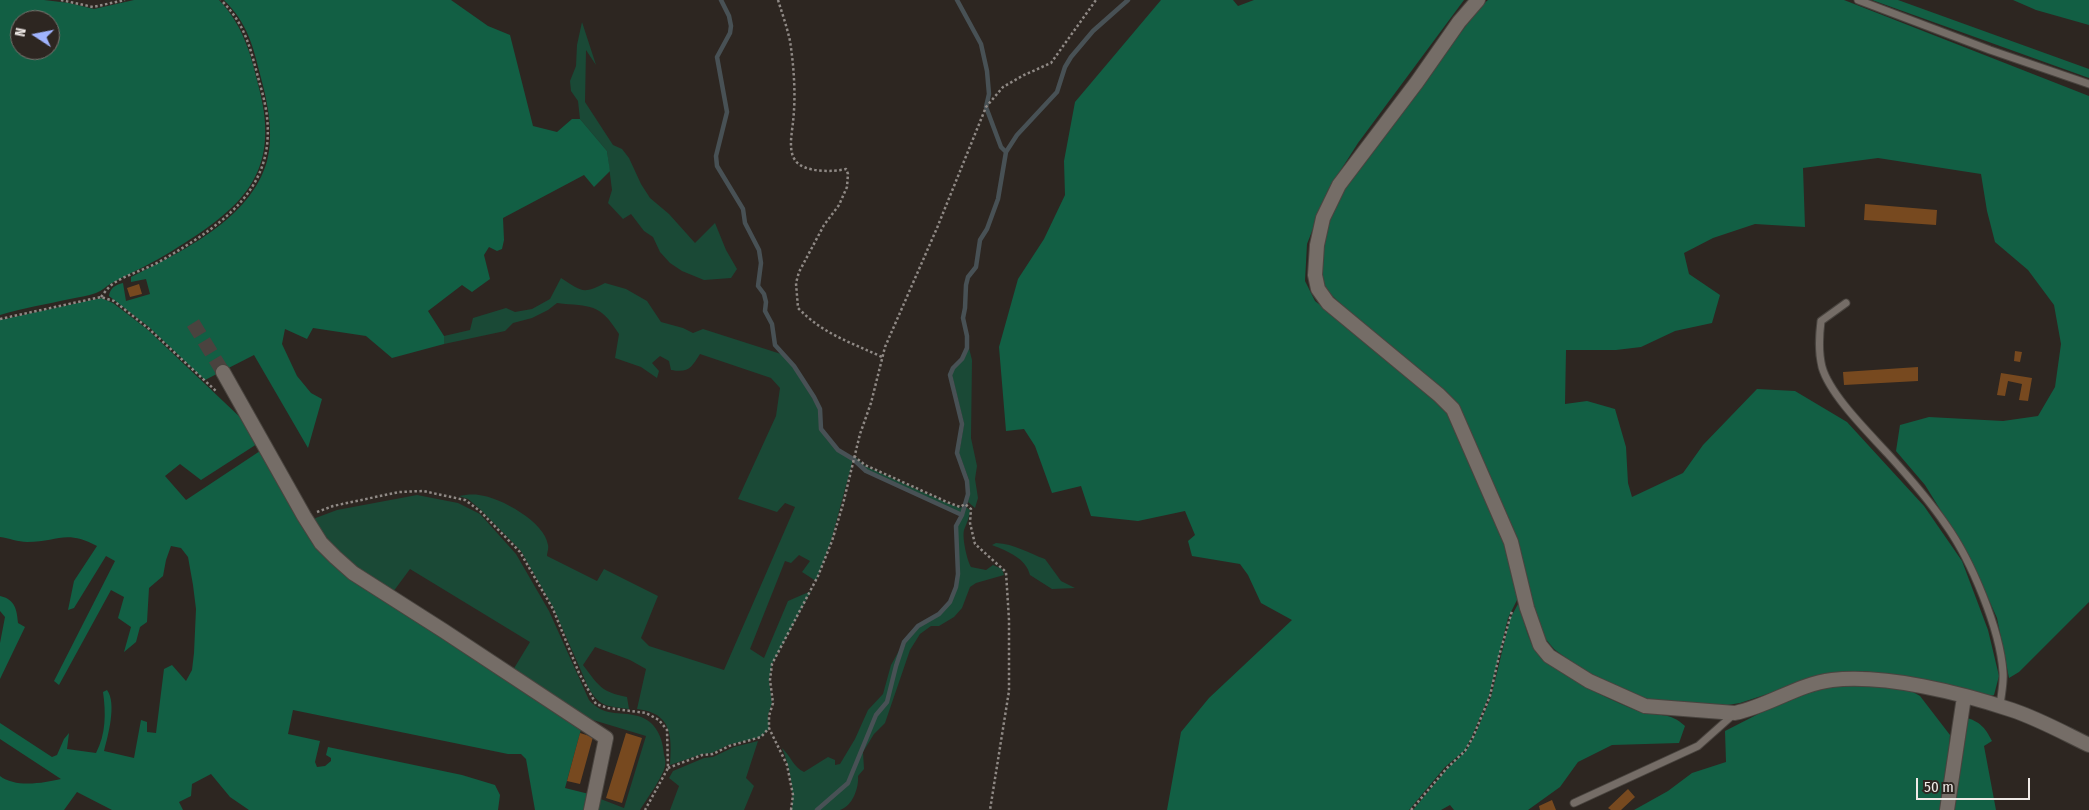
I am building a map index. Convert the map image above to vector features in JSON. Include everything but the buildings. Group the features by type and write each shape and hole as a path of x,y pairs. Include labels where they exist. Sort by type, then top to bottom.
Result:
{"street":[{"path":"1478,0 1459,22 1417,82 1338,185 1323,218 1317,245 1315,275 1318,289 1328,303 1439,394 1452,409 1511,542 1523,591 1540,645 1549,656 1570,670 1620,696 1645,706 1735,713 1748,710 1808,686 1832,680 1880,680 1925,687 2000,707 2055,728 2089,745"},
{"path":"223,372 320,543 353,573 606,738 591,810"},
{"path":"1947,810 1964,697"}],"lane":[{"path":"1858,0 1990,50 2089,84"},
{"path":"1846,303 1821,321 1818,343 1822,368 1839,398 1852,415 1898,465 1946,525 1969,564 1999,642 2004,674 2000,707"},
{"path":"1574,803 1698,746 1735,713"}],"path":[{"path":"61,0 92,7 125,0"},
{"path":"101,297 113,284 158,262 222,220 240,205 253,188 264,165 268,134 264,99 249,41 234,13 221,0"},
{"path":"778,0 790,41 795,104 792,149 795,161 815,170 835,172 846,169 848,174 847,187 839,205 824,225 799,272 796,283 798,308 825,331 843,341 882,357"},
{"path":"791,810 793,794 787,765 769,728 772,703 770,680 772,664 797,620 822,567 871,403 884,347 937,228 986,106 1002,87 1024,75 1051,64 1096,0"},
{"path":"0,319 101,297 114,301 148,328 219,394"},
{"path":"854,456 866,465 947,502 960,507 965,504 971,509 970,523 975,544 1006,572 1009,628 1009,691 990,810"},
{"path":"304,516 333,506 399,492 423,491 449,495 465,500 480,511 520,552 553,609 579,673 596,704 608,708 646,712 659,720 667,730 668,768 645,810"},
{"path":"1411,810 1446,768 1466,751 1490,696 1509,618 1523,591"},
{"path":"668,768 702,755 713,754 729,746 761,737 769,728"}],"green space":[{"path":"0,0 44,0 94,9 134,0 219,0 234,20 245,41 256,75 265,118 265,144 260,167 250,186 218,220 196,236 98,292 0,315"},
{"path":"224,0 451,0 488,26 510,35 533,126 557,132 572,119 580,119 607,151 610,171 594,187 584,175 503,218 504,240 502,249 497,251 489,247 484,255 490,279 472,292 462,285 428,311 444,336 444,344 392,358 366,336 313,328 307,339 285,329 282,344 297,376 311,393 322,399 308,448 254,355 205,380 149,327 109,296 113,287 123,283 126,301 150,294 146,279 131,282 131,277 192,245 212,231 230,217 259,182 267,161 270,141 266,98 248,36 239,18"},
{"path":"1161,0 1233,0 1238,6 1254,0 1464,0 1358,143 1328,190 1307,244 1305,281 1315,301 1427,391 1447,412 1505,543 1518,598 1508,618 1489,696 1465,750 1445,767 1409,810 1167,810 1181,732 1209,698 1292,620 1261,603 1248,575 1240,564 1192,556 1188,541 1195,535 1185,511 1138,521 1091,516 1081,486 1052,493 1035,446 1024,429 1006,431 999,347 1018,279 1044,239 1065,195 1064,161 1075,102"},
{"path":"1488,0 1844,0 2089,96 2089,602 2019,672 2009,678 1997,618 1969,556 1925,485 1896,451 1900,425 1929,417 2003,421 2038,416 2055,387 2061,344 2054,305 2028,270 1995,242 1987,211 1981,174 1878,158 1803,168 1805,227 1755,224 1713,238 1684,253 1689,274 1720,295 1712,323 1675,331 1641,347 1616,350 1566,350 1565,404 1587,401 1615,409 1626,447 1628,483 1632,497 1683,473 1703,445 1757,389 1795,391 1847,422 1924,506 1962,561 1988,630 1999,676 1994,695 1985,697 1919,680 1865,671 1828,674 1740,703 1708,708 1643,699 1583,671 1554,649 1544,637 1465,424 1447,392 1368,329 1327,291 1320,275 1323,240 1334,207 1359,166 1481,6"},
{"path":"1872,0 1898,0 2089,69 2089,78"},
{"path":"2013,0 2089,0 2089,25 2036,10"},
{"path":"582,22 596,65 586,50 585,102 613,145 622,149 629,158 650,198 669,214 695,243 715,223 726,250 737,269 731,278 704,280 682,271 670,263 660,252 653,237 644,231 631,214 623,219 608,203 612,190 607,151 580,119 578,101 571,91 570,81 576,66 577,45"},
{"path":"561,278 582,290 591,289 605,283 626,289 647,301 661,322 693,333 703,329 781,354 789,361 819,409 820,429 827,440 837,451 853,460 831,541 816,581 802,572 810,561 799,555 791,563 785,561 750,649 764,658 788,601 811,591 772,664 769,680 772,703 768,715 769,729 760,737 728,745 712,753 702,754 670,765 670,736 663,721 649,711 637,709 646,669 630,660 595,647 583,665 601,687 611,693 627,697 629,709 606,705 597,700 589,689 553,607 521,551 481,510 468,499 459,496 479,495 488,497 498,500 520,512 539,528 545,536 548,546 547,556 597,581 604,569 658,596 641,638 649,646 724,670 795,507 785,503 777,512 738,499 776,416 780,388 771,378 700,354 692,366 682,371 671,370 669,361 660,356 652,363 659,371 657,378 641,367 615,358 619,334 606,316 600,311 586,306 557,303 532,318 513,323 505,331 444,344 444,336 470,330 473,318 506,308 515,312 532,309 550,299"},
{"path":"101,298 113,303 147,329 243,420 257,444 201,480 180,464 165,476 186,500 260,451 304,530 321,552 352,579 582,726 565,788 589,794 587,810 535,810 526,759 521,754 508,754 293,710 288,734 320,741 315,762 317,767 325,766 331,761 331,758 326,755 328,747 462,775 495,785 500,795 498,810 249,810 230,797 211,774 192,784 191,796 179,802 183,810 112,810 77,792 64,810 0,810 0,776 6,780 21,783 38,783 61,779 0,739 0,723 52,757 57,755 64,739 69,733 67,749 96,753 102,738 104,723 103,692 107,690 110,696 112,711 104,751 134,758 141,720 147,722 147,732 156,733 164,669 172,665 186,681 192,670 196,609 188,557 181,548 171,546 163,576 149,588 147,622 140,627 136,642 124,652 131,627 118,618 124,597 111,590 59,685 54,681 115,561 106,556 74,608 68,610 74,581 97,546 69,537 27,542 0,537 0,320"},
{"path":"969,348 972,360 971,438 977,466 975,479 978,498 975,508 968,502 969,480 959,453 964,424 952,375 954,369 963,360"},
{"path":"855,457 865,466 947,503 960,508 963,506 961,514 867,470 854,459"},
{"path":"417,495 458,503 480,514 516,554 549,611 589,700 600,709 638,716 654,726 662,742 665,760 664,771 640,810 596,810 598,798 624,808 646,736 583,717 513,670 530,642 410,569 393,592 352,566 337,552 313,519 337,510"},
{"path":"966,507 970,510 964,530 964,538 966,554 971,567 986,570 993,565 1002,569 1004,575 976,583 970,587 962,608 954,617 939,626 931,626 920,634 910,650 885,723 874,734 863,752 864,769 858,776 856,791 852,800 845,808 840,810 819,810 849,784 877,716 888,703 897,666 906,643 919,627 940,615 951,602 957,588 959,574 957,527"},
{"path":"996,543 1015,547 1045,559 1061,581 1075,588 1052,589 1030,575 1028,569 1015,556 992,545"},
{"path":"0,596 12,602 16,610 18,623 25,627 0,679 0,643 5,617 0,611"},
{"path":"1519,602 1531,642 1549,662 1579,683 1627,707 1646,713 1668,716 1679,721 1685,726 1679,743 1612,745 1578,762 1560,787 1528,810 1454,810 1450,805 1441,810 1413,810 1447,769 1466,751 1474,737 1491,697 1510,619"},
{"path":"900,649 886,702 875,714 847,782 815,810 792,810 791,778 782,748 797,768 804,772 828,757 835,760 835,765 840,764 855,739 868,710 883,694 891,665"},
{"path":"1832,684 1906,688 1920,696 1950,735 1947,773 1940,810 1634,810 1668,791 1692,773 1726,762 1725,731 1768,709"},
{"path":"1965,717 1982,726 1992,741 1984,746 1996,810 1951,810"},
{"path":"758,741 746,778 754,786 744,810 670,810 679,786 669,778 673,771 704,758 713,757 734,747"}],"waterway":[{"path":"721,0 729,16 731,26 730,33 717,57 727,112 716,156 717,166 743,209 745,223 759,250 761,263 758,286 764,294 766,302 765,311 772,324 775,345 794,366 814,397 820,409 821,429 838,450 853,459 866,471 962,515"},
{"path":"957,0 981,44 987,71 989,94 986,107 1001,147 1006,152"},
{"path":"817,810 848,783 876,715 887,702 904,642 918,626 939,614 950,602 956,587 958,574 956,526 962,515 968,494 967,481 957,453 962,424 950,375 953,368 962,359 967,348 967,336 963,318 966,285 968,277 976,267 980,240 987,229 998,199 1006,152 1017,135 1057,92 1065,67 1071,57 1093,31 1128,0"}],"tunnel":[{"path":"193,323 223,372"}]}
